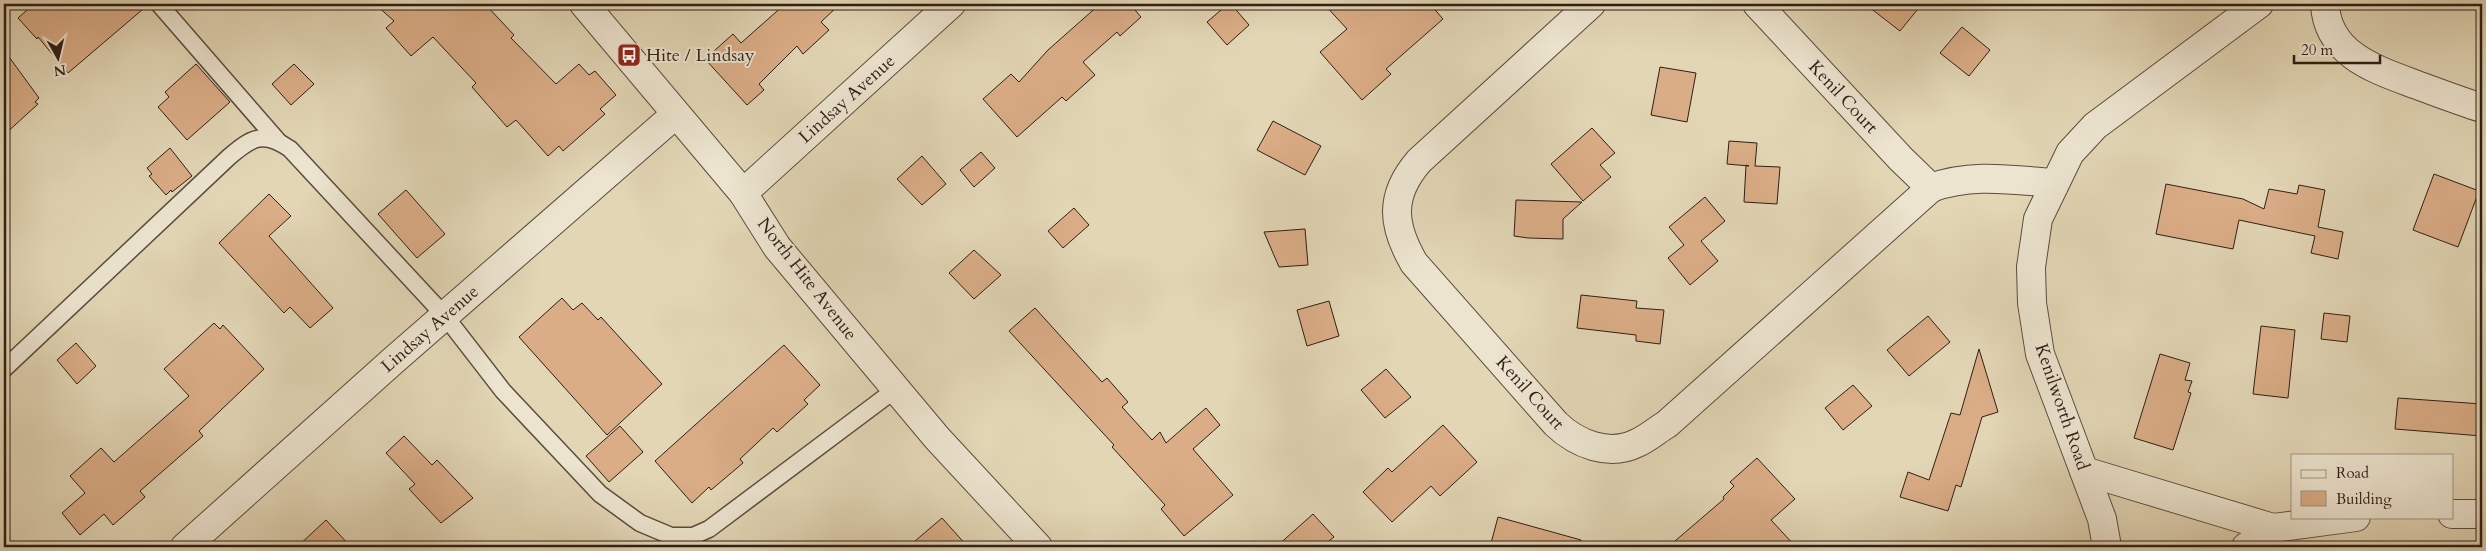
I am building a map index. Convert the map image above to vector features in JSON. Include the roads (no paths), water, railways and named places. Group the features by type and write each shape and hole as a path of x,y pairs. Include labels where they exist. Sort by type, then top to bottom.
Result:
{"street":[{"name":"North Hite Avenue","path":"584,4 629,55 743,193 777,247 896,390 937,438 1038,547"},
{"name":"Lindsay Avenue","path":"743,193 951,4"},
{"name":"Kenil Court","path":"1591,4 1419,161 1399,195 1396,209 1402,242 1414,263 1556,424 1575,439 1602,448 1623,447 1637,444 1667,424 1931,188 1951,180 1977,178 2054,183"},
{"name":"Kenil Court","path":"1757,4 1901,160 1931,188"},
{"name":"Kenilworth Road","path":"2107,547 2102,518 2040,354 2032,303 2031,268 2038,219 2070,152 2095,126 2259,4"},
{"path":"2325,4 2331,30 2341,46 2358,60 2379,71 2482,108"},
{"name":"Lindsay Avenue","path":"185,547 395,359 676,114"},
{"path":"2084,471 2273,528 2348,518"},
{"path":"2454,514 2482,514"},
{"path":"2246,547 2273,528"}],"lane":[{"path":"159,4 278,140 290,149 445,316 503,390 600,494 640,523 671,536 693,536 709,529 896,390"},
{"path":"4,369 248,140 264,138 278,140"}],"place":[{"name":"Hite / Lindsay","path":"629,55"}]}
